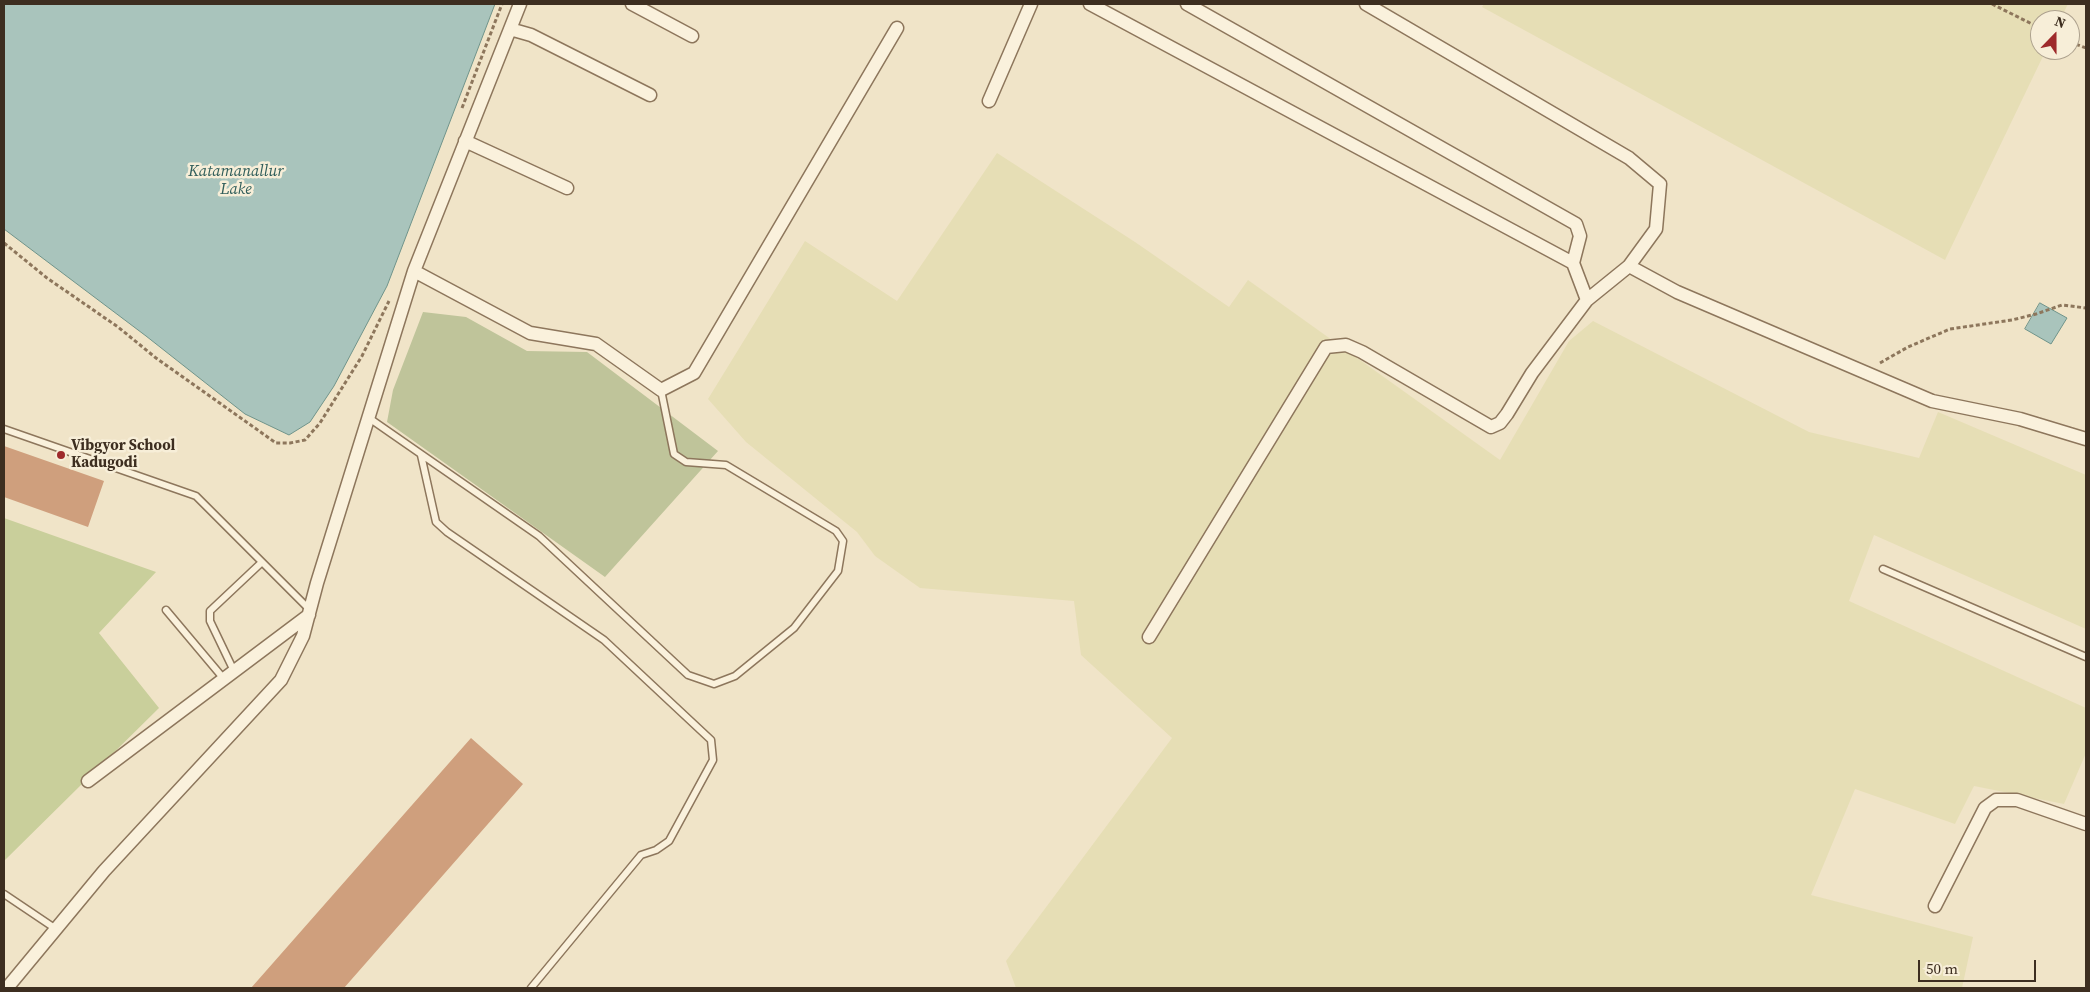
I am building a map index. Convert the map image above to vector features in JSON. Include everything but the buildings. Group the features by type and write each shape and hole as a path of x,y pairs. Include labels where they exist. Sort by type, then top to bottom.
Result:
{"street":[{"path":"6,988 104,871 281,680 303,636 414,271 520,4"},
{"path":"632,4 692,36"},
{"path":"989,101 1031,4"},
{"path":"1090,4 1573,263"},
{"path":"1187,4 1576,224 1580,236 1573,263 1588,300"},
{"path":"1149,637 1326,347 1346,345 1362,352 1491,427 1500,423 1507,414 1536,367 1588,300 1628,266 1656,229 1660,184 1628,158 1366,4"},
{"path":"414,271 530,333 596,344 661,390 694,373 897,28"},
{"path":"510,29 531,35 650,95"},
{"path":"465,141 567,188"},
{"path":"1628,266 1677,292 1932,401 2020,418 2086,438"},
{"path":"88,781 309,613"},
{"path":"1935,906 1985,808 1996,800 2017,800 2086,824"}],"lane":[{"path":"368,418 539,536 688,675 714,684 735,676 794,628 838,572 843,541 836,531 726,465 686,462 674,454 661,390"},
{"path":"4,429 196,496 309,613"},
{"path":"421,455 436,522 447,532 604,640 711,740 713,760 669,841 656,850 641,855 531,988"},
{"path":"234,671 210,621 210,611 261,563"},
{"path":"1883,569 2086,657"},
{"path":"166,610 224,679"},
{"path":"4,894 56,929"}],"path":[{"path":"461,109 502,4"},
{"path":"1992,4 2030,23"},
{"path":"4,243 47,278 118,327 156,358 276,443 306,440 320,423 362,356 392,292"},
{"path":"1854,368 1884,362 1908,347 1950,329 2012,320 2062,305 2086,308"}],"shaded area":[{"path":"1484,4 2068,4 2065,10 2030,10 2030,60 2041,60 1945,260 1482,7"},
{"path":"997,153 1135,242 1229,307 1248,280 1500,460 1569,341 1593,321 1809,432 1919,458 1938,412 2086,475 2086,629 1874,535 1849,601 2086,708 2086,753 2064,804 1974,786 1955,824 1855,789 1811,895 1973,937 1962,988 1016,988 1006,961 1172,738 1081,655 1074,601 920,588 875,556 857,532 746,442 708,399 805,241 897,301"}],"green space":[{"path":"423,312 466,317 527,351 587,352 718,451 605,577 387,422 393,390"},
{"path":"4,518 156,572 99,633 159,708 4,861"}],"water":[{"name":"Katamanallur Lake","path":"4,4 495,4 387,286 334,386 310,422 289,435 245,414 146,336 4,229"},
{"path":"2040,303 2067,318 2051,344 2025,329"}],"place":[{"name":"Vibgyor School Kadugodi","path":"61,455"}]}
